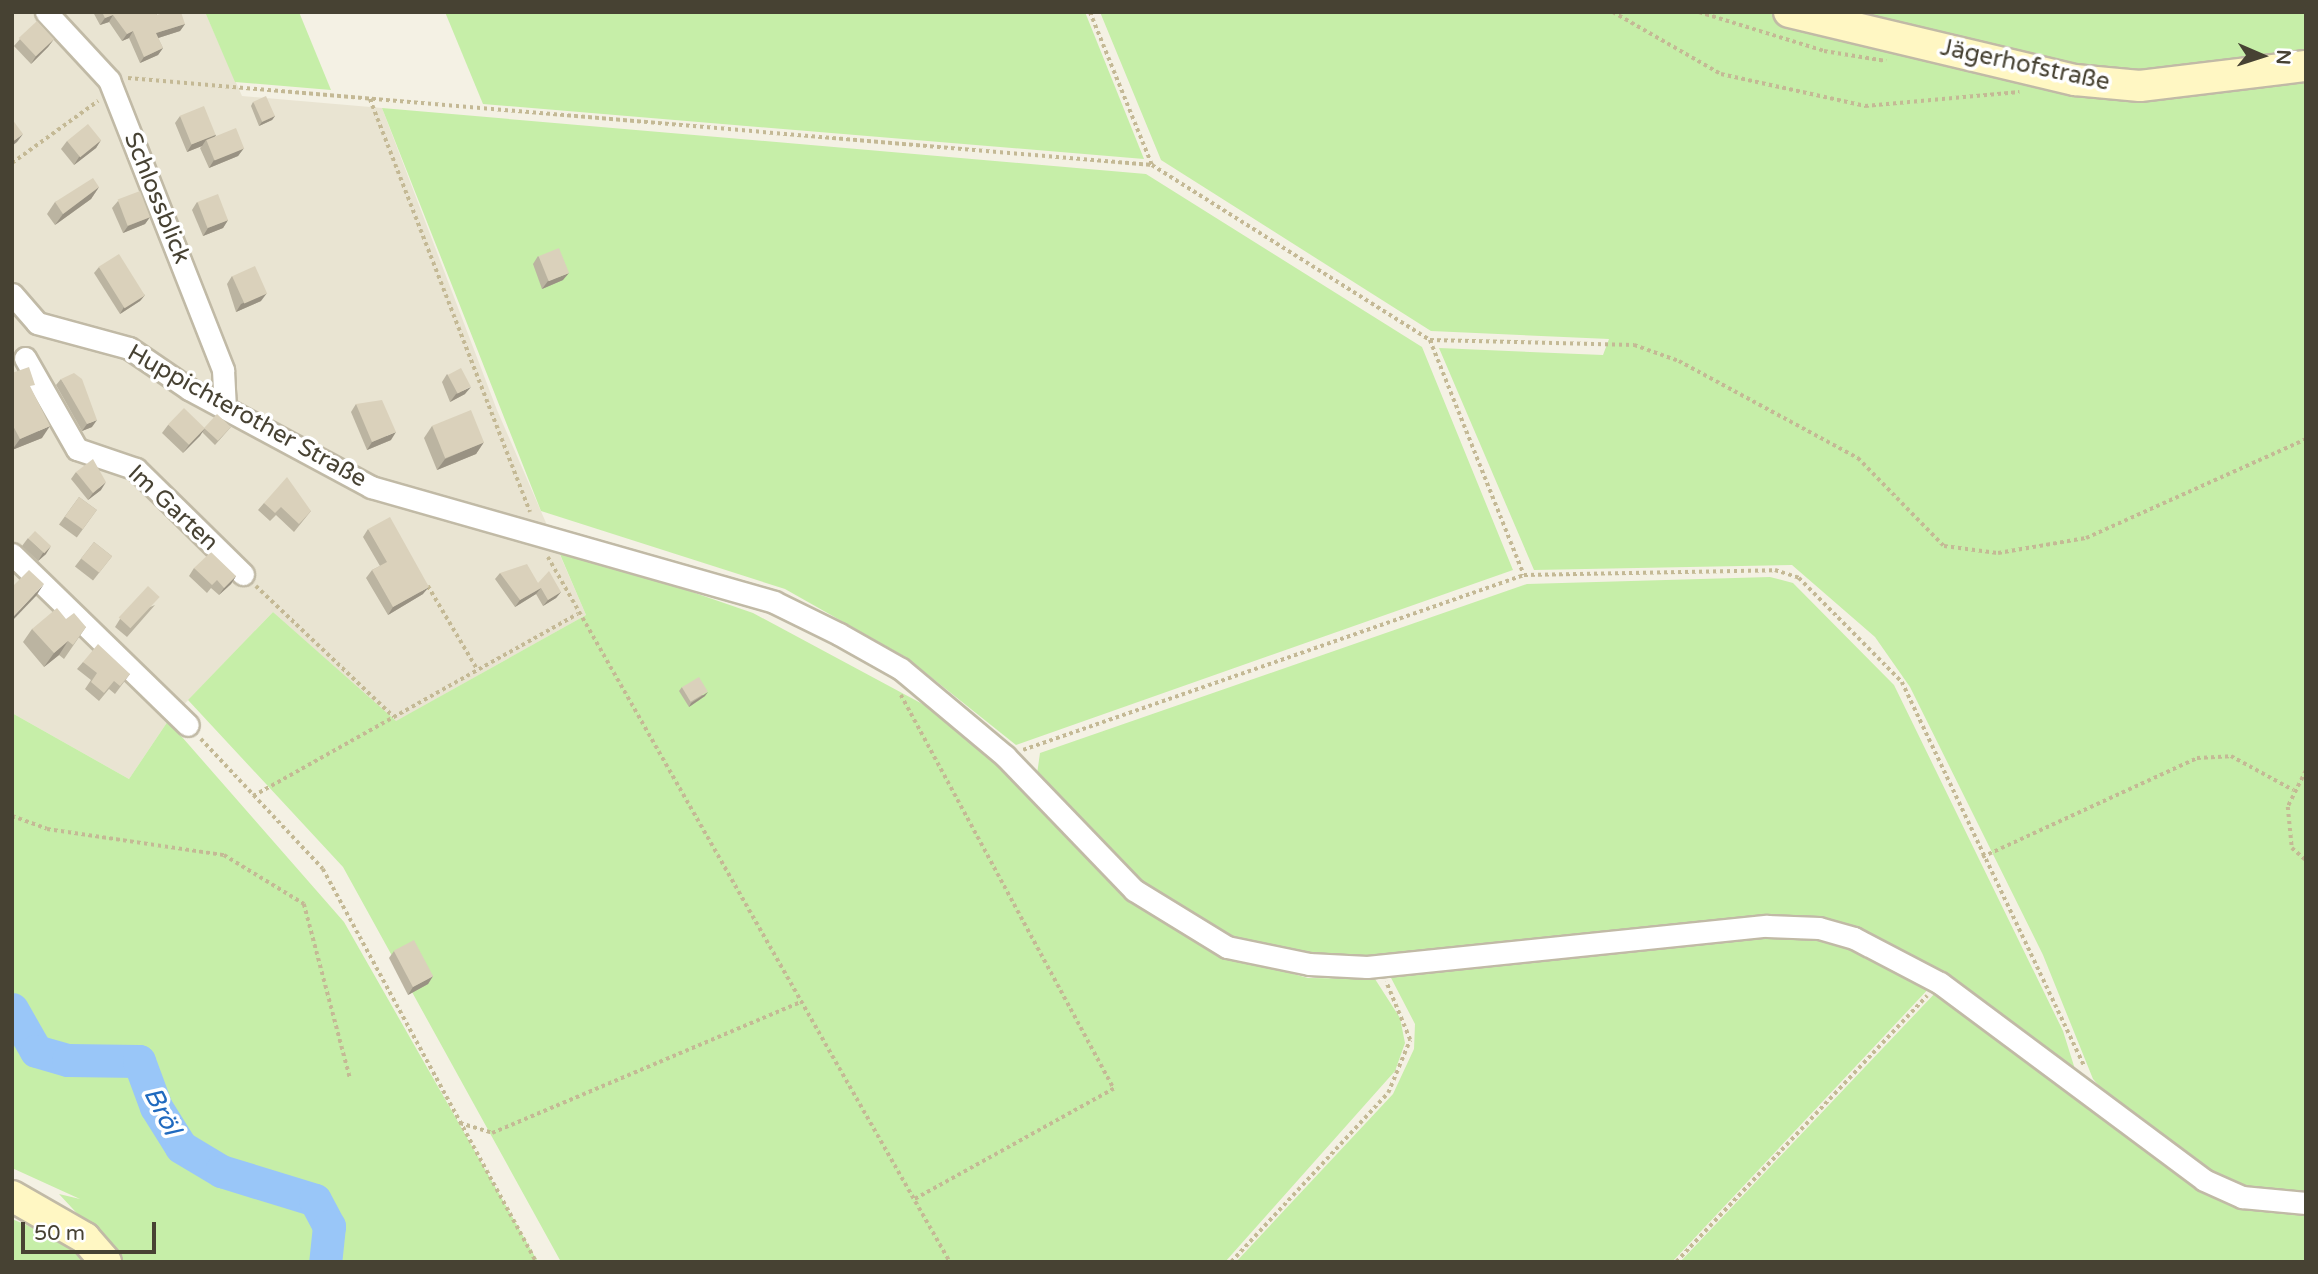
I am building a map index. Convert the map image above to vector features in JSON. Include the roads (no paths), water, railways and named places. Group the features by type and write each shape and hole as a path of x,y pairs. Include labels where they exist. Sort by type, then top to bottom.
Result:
{"main road":[{"name":"Jägerhofstraße","path":"1789,12 2058,76 2140,86 2306,66"},
{"path":"12,1195 85,1238 106,1262"}],"street":[{"name":"Schlossblick","path":"46,12 109,80 219,359 225,405"},
{"path":"12,294 37,323"},
{"name":"Huppichterother Straße","path":"37,323 129,348 371,487 534,530 774,602 881,658 1005,756 1134,890 1195,932 1271,958 1367,967 1793,927 1854,938 1940,983 2204,1180 2242,1197 2306,1203"},
{"name":"Im Garten","path":"37,323 27,338 19,361 77,449 136,469 243,574"},
{"path":"12,554 188,725"}],"waterway":[{"name":"Bröl","path":"12,1009 36,1051 68,1060 139,1061 156,1107 181,1147 221,1171 315,1200 329,1226 325,1262"}]}
